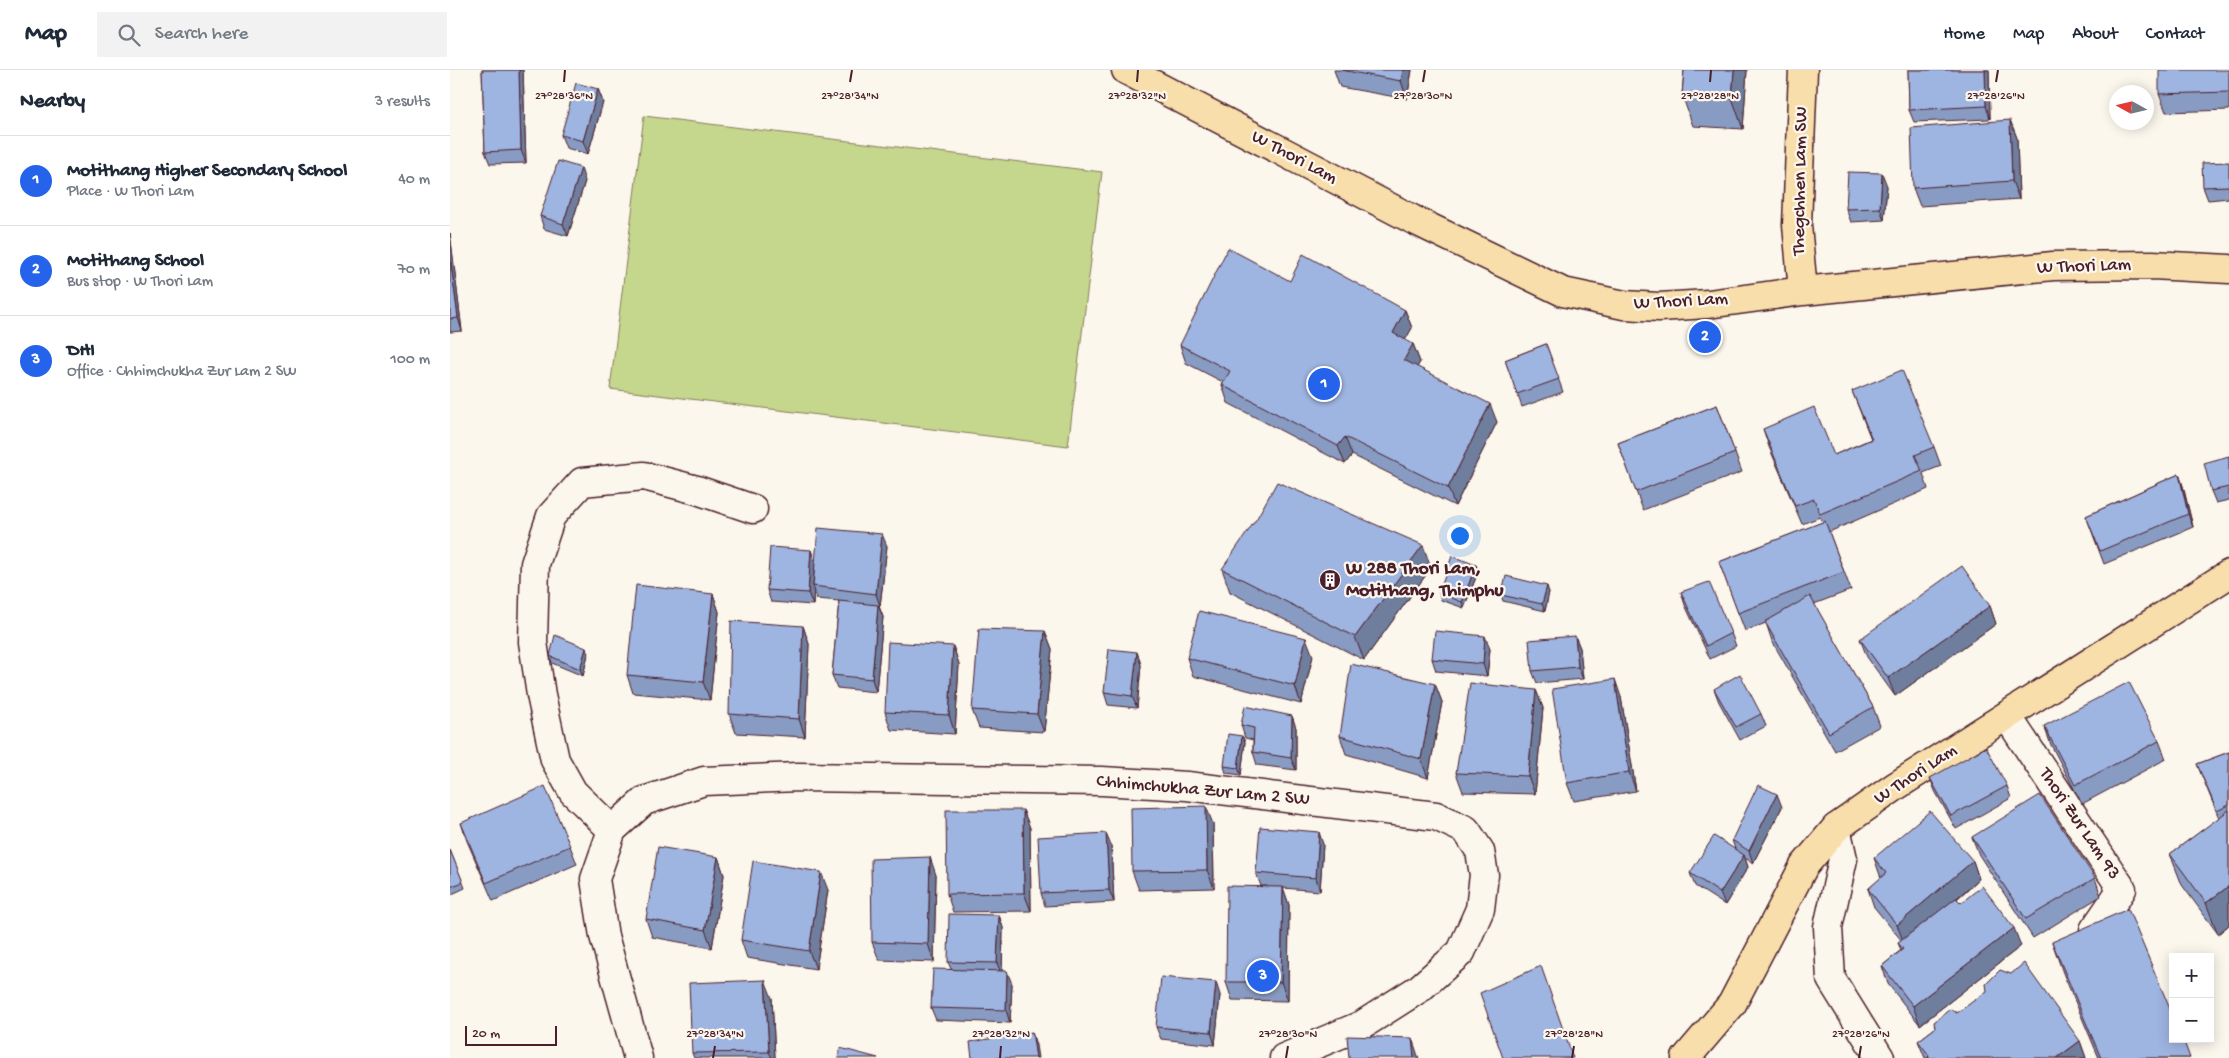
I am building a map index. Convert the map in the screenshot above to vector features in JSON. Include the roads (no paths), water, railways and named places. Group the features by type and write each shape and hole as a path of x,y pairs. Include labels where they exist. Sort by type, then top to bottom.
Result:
{"main road":[{"name":"W Thori Lam","path":"1126,70 1412,219 1563,292 1624,305 1659,307 1708,304 1803,291 2053,266 2152,265 2227,267"},
{"name":"Thegchhen Lam SW","path":"1803,70 1797,225 1803,291"},
{"name":"W Thori Lam","path":"1686,1058 1732,1004 1804,866 1836,828 1896,786 2229,574"}],"street":[{"path":"638,1058 604,936 595,879 612,830 573,792 555,760 541,695 533,642 535,564 551,516 582,482 644,476 753,509"},
{"name":"Thori Zur Lam 93","path":"2007,716 2122,889 2094,930"},
{"name":"Chhimchukha Zur Lam 2 SW","path":"612,830 644,801 704,780 798,777 1102,781 1187,786 1436,816 1466,830 1480,851 1484,876 1480,908 1461,952 1420,988 1362,1025 1284,1058"},
{"path":"1836,828 1843,859 1828,927 1831,979 1880,1058"}],"place":[{"name":"Motithang School","path":"1705,337"},
{"name":"Motithang Higher Secondary School","path":"1324,384"},
{"name":"W 288 Thori Lam, Motithang, Thimphu","path":"1330,580"},
{"name":"DHI","path":"1263,976"}]}
